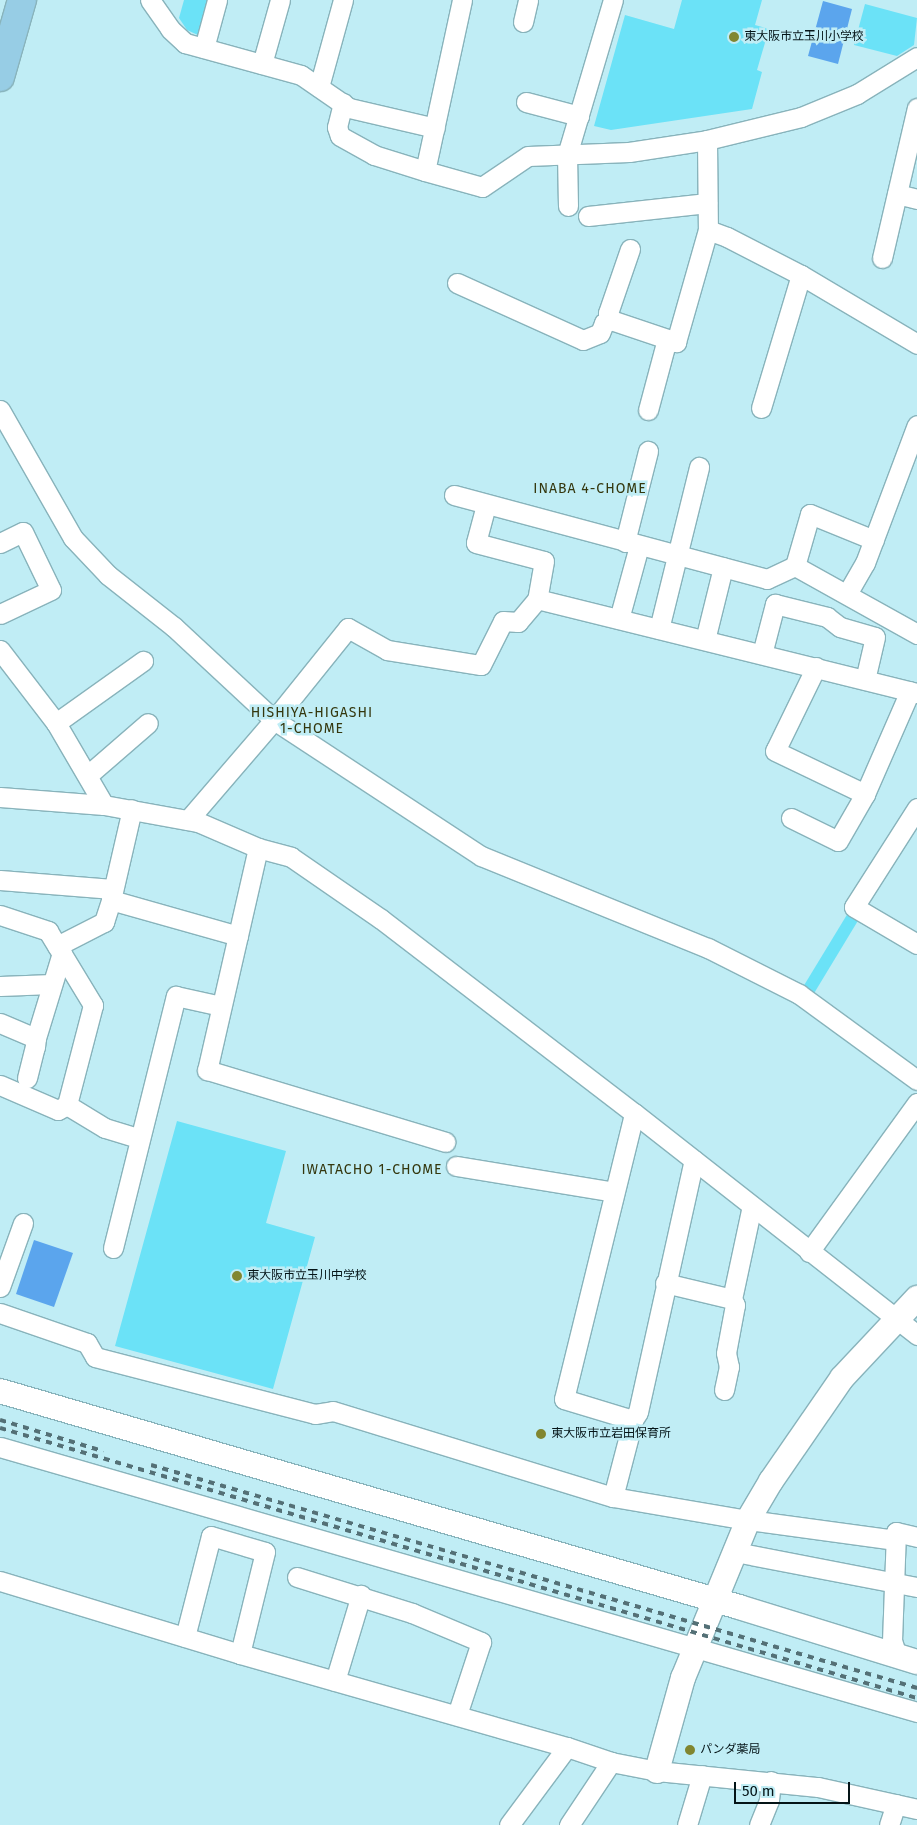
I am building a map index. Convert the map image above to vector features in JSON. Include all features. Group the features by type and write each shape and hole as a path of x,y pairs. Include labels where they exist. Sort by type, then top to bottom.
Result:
{"main road":[{"path":"0,76 22,0"}],"street":[{"path":"150,0 170,29 185,43 301,75 349,108 435,128"},
{"path":"204,48 217,0"},
{"path":"262,64 280,0"},
{"path":"319,87 343,0"},
{"path":"425,171 462,0"},
{"path":"523,22 528,0"},
{"path":"568,206 567,155 613,0"},
{"path":"343,103 337,127 340,136 374,155 482,187 528,156 629,152 707,140 801,117 857,94 917,57"},
{"path":"526,102 579,116"},
{"path":"882,258 897,194 914,138 917,108"},
{"path":"457,284 583,340 600,333 604,323 611,320 676,342 708,230 707,140"},
{"path":"897,194 917,199"},
{"path":"588,216 707,203"},
{"path":"708,230 727,237 801,275 917,344"},
{"path":"611,320 608,313 630,249"},
{"path":"761,408 801,275"},
{"path":"648,410 668,339"},
{"path":"0,410 73,538 108,575 174,626 274,720 481,856 708,948 799,994 917,1080"},
{"path":"847,594 874,540 917,425"},
{"path":"619,619 648,451"},
{"path":"659,628 678,556 698,467"},
{"path":"454,495 767,579 795,566 810,514 874,540"},
{"path":"188,820 274,720 348,628 387,650 481,665 503,621 518,622 537,599 544,561 476,543 486,505"},
{"path":"0,543 23,532 51,590 0,614"},
{"path":"795,566 917,634"},
{"path":"705,640 723,567"},
{"path":"537,599 915,692 864,794 838,841 791,818"},
{"path":"762,654 775,604 827,616 840,628 875,637 865,680"},
{"path":"0,650 56,723 104,805"},
{"path":"56,723 143,661"},
{"path":"816,667 775,751 864,794"},
{"path":"88,775 148,723"},
{"path":"0,797 104,805 188,820 222,830 258,848 291,857 338,888 634,1113 917,1335"},
{"path":"917,808 854,907 917,944"},
{"path":"26,1078 52,984 59,949 104,922 132,809"},
{"path":"258,848 207,1070 445,1142"},
{"path":"0,880 112,894 238,936"},
{"path":"0,915 48,931 94,1005 67,1105 58,1110 0,1085"},
{"path":"0,986 52,984"},
{"path":"113,1248 176,996 221,1006"},
{"path":"0,1023 36,1038"},
{"path":"809,1252 917,1102"},
{"path":"67,1105 105,1128 134,1137"},
{"path":"633,1420 564,1399 634,1113"},
{"path":"613,1497 633,1420 638,1412 694,1160"},
{"path":"456,1166 614,1192"},
{"path":"724,1390 730,1367 726,1353 736,1306 732,1299 752,1206"},
{"path":"0,1287 7,1243 22,1222"},
{"path":"665,1284 732,1299"},
{"path":"657,1771 683,1678 694,1647 748,1520 771,1481 842,1378 917,1298"},
{"path":"0,1313 87,1343 95,1357 315,1414 333,1412 613,1497 748,1520 896,1540"},
{"path":"0,1391 714,1600 907,1659"},
{"path":"0,1447 917,1712"},
{"path":"907,1659 892,1641 896,1582 896,1532 917,1537"},
{"path":"185,1637 211,1536 265,1552 240,1654"},
{"path":"735,1552 917,1587"},
{"path":"297,1577 361,1595 412,1613 481,1642 457,1715"},
{"path":"0,1581 240,1654 567,1747 611,1762 657,1771 818,1786 917,1809"},
{"path":"335,1680 361,1595"},
{"path":"508,1825 567,1747"},
{"path":"568,1825 611,1762"},
{"path":"687,1825 702,1775"},
{"path":"760,1825 769,1800 771,1781"},
{"path":"889,1825 896,1804"}],"shaded area":[{"path":"184,0 210,0 200,36 187,30 179,18"},
{"path":"682,0 762,0 755,25 769,29 757,70 762,72 752,109 611,130 594,126 625,15 674,29"},
{"path":"823,1 852,9 838,64 808,56"},
{"path":"865,4 917,18 914,45 897,56 854,45"},
{"path":"848,913 859,919 813,995 803,987"},
{"path":"177,1121 286,1151 266,1223 315,1237 273,1389 115,1346"},
{"path":"34,1240 73,1253 54,1307 16,1294"}],"railway":[{"path":"0,1420 103,1451"},
{"path":"0,1428 917,1698"},
{"path":"151,1465 917,1688"}],"place":[{"name":"東大阪市立玉川小学校","path":"734,37"},
{"name":"東大阪市立玉川中学校","path":"237,1276"},
{"name":"東大阪市立岩田保育所","path":"541,1434"},
{"name":"パンダ薬局","path":"690,1750"}],"district":[{"name":"INABA 4-CHOME","path":"590,489"},
{"name":"HISHIYA-HIGASHI 1-CHOME","path":"312,722"},
{"name":"IWATACHO 1-CHOME","path":"372,1170"}]}
